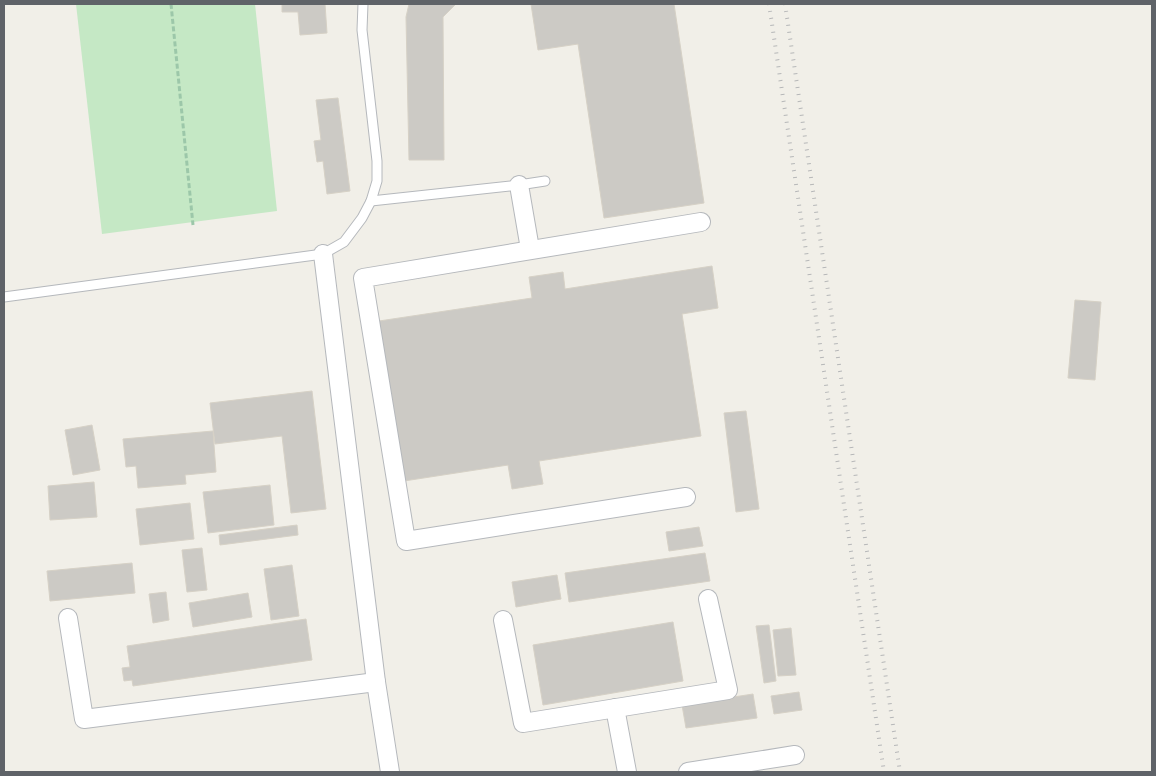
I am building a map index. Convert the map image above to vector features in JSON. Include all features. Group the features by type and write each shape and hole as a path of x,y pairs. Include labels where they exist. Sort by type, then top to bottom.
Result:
{"street":[{"path":"519,185 530,249"},
{"path":"686,497 406,541 363,278 701,222"},
{"path":"323,254 376,682 390,772"},
{"path":"503,620 522,723 728,690 708,599"},
{"path":"68,618 84,719 376,682"},
{"path":"615,708 627,772"},
{"path":"688,772 795,755"}],"lane":[{"path":"4,297 323,254 344,242 354,231 371,201 377,181 377,161 362,30 364,4"},
{"path":"371,201 545,181"}],"path":[{"path":"171,4 193,225"}],"green space":[{"path":"76,4 255,4 277,211 102,234"}],"building":[{"path":"282,4 325,4 327,33 300,35 298,12 282,12"},
{"path":"409,4 456,4 443,17 444,160 409,160 406,17"},
{"path":"531,4 674,4 704,203 604,218 578,44 538,50"},
{"path":"338,98 350,191 327,194 323,161 317,162 314,141 321,140 316,100"},
{"path":"712,266 718,308 682,314 701,436 539,461 543,484 512,489 508,465 404,481 379,321 532,298 529,277 563,272 565,289"},
{"path":"1075,300 1101,302 1095,380 1068,378"},
{"path":"312,391 326,509 291,513 282,436 215,444 210,403"},
{"path":"746,411 759,509 736,512 724,413"},
{"path":"92,425 100,470 73,475 65,430"},
{"path":"213,431 216,472 185,475 186,484 138,488 136,466 126,467 123,439"},
{"path":"94,482 97,517 50,520 48,486"},
{"path":"270,485 274,525 208,533 203,492"},
{"path":"190,503 194,539 140,545 136,509"},
{"path":"297,525 298,535 220,545 219,535"},
{"path":"699,527 703,546 669,551 666,532"},
{"path":"202,548 207,590 187,592 182,550"},
{"path":"705,553 710,581 569,602 565,573"},
{"path":"132,563 135,593 50,601 47,571"},
{"path":"292,565 299,616 271,620 264,569"},
{"path":"557,575 561,599 516,607 512,582"},
{"path":"166,592 169,620 153,623 149,594"},
{"path":"248,593 252,617 193,627 189,603"},
{"path":"306,619 312,660 133,686 132,680 124,681 122,668 130,667 127,646"},
{"path":"673,622 683,681 543,705 533,645"},
{"path":"769,625 776,681 764,683 756,626"},
{"path":"791,628 796,675 778,676 773,630"},
{"path":"799,692 802,710 774,714 771,696"},
{"path":"753,694 757,718 686,728 682,705"}],"railway":[{"path":"769,4 884,772"},
{"path":"785,4 900,772"}]}
